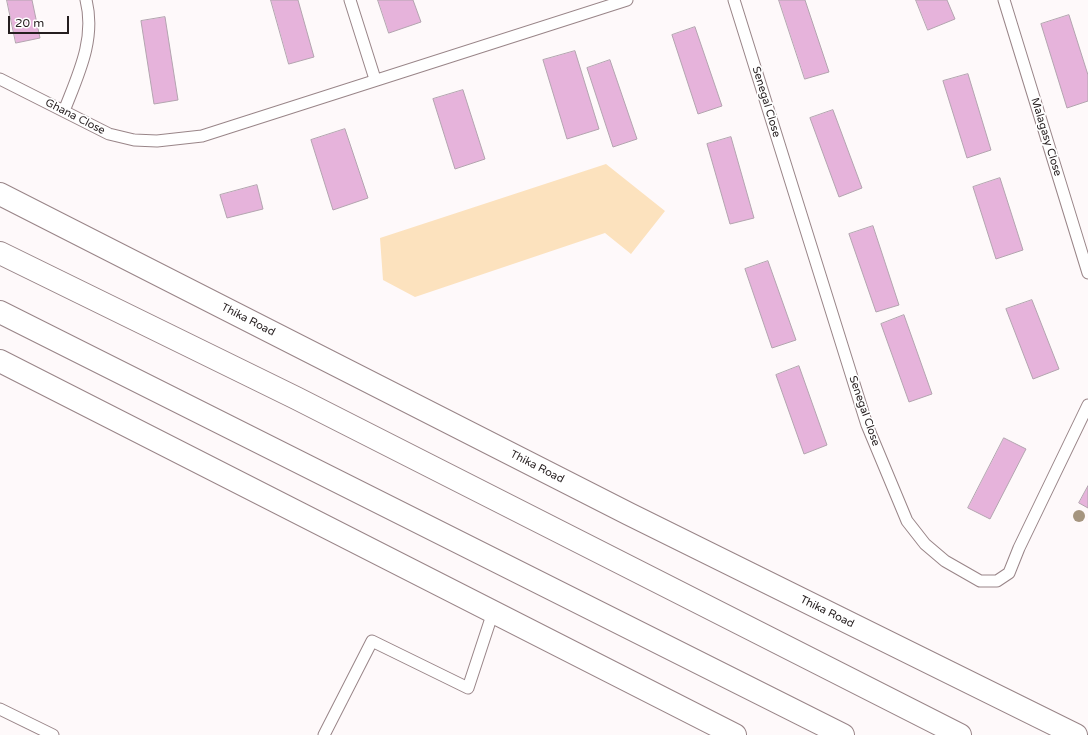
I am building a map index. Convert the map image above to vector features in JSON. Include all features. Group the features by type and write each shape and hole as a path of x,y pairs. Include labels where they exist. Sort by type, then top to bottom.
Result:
{"main road":[{"name":"Thika Road","path":"0,194 629,514 1076,735"},
{"path":"0,253 296,398 960,735"},
{"path":"0,312 843,735"},
{"path":"0,361 734,735"}],"lane":[{"path":"64,111 84,62 89,37 86,0"},
{"path":"350,0 375,80"},
{"name":"Ghana Close","path":"0,79 109,134 134,140 157,141 202,136 375,80 602,3 627,0"},
{"name":"Senegal Close","path":"734,0 867,425 907,521 925,544 945,561 980,581 997,582 1009,573 1019,548 1088,405"},
{"name":"Malagasy Close","path":"1004,0 1088,273"},
{"path":"324,735 372,641 468,688 493,612"},
{"path":"0,709 53,735"}],"shaded area":[{"path":"606,164 665,211 631,254 605,233 415,297 383,280 380,238"}],"building":[{"path":"7,0 32,0 40,38 16,43"},
{"path":"271,0 298,0 314,57 289,64"},
{"path":"378,0 413,0 421,22 389,33"},
{"path":"779,0 805,0 829,72 805,79"},
{"path":"916,0 947,0 955,19 928,30"},
{"path":"1069,15 1088,75 1088,101 1067,108 1041,24"},
{"path":"165,17 178,100 154,104 141,21"},
{"path":"695,27 722,106 698,114 672,35"},
{"path":"575,51 599,129 567,139 543,60"},
{"path":"610,60 637,139 613,147 587,68"},
{"path":"968,74 991,150 967,158 943,81"},
{"path":"463,90 485,159 455,169 433,99"},
{"path":"833,110 862,188 839,197 810,118"},
{"path":"345,129 368,198 333,210 311,140"},
{"path":"731,137 754,218 730,224 707,144"},
{"path":"1000,178 1023,250 996,259 973,187"},
{"path":"257,185 263,209 227,218 220,195"},
{"path":"873,226 899,305 876,312 849,234"},
{"path":"768,261 796,340 772,348 745,269"},
{"path":"1032,300 1059,369 1033,379 1006,309"},
{"path":"904,315 932,394 909,402 881,324"},
{"path":"799,366 827,445 804,454 776,375"},
{"path":"1004,438 1026,449 990,519 968,508"},
{"path":"1088,486 1088,508 1079,503"}]}
